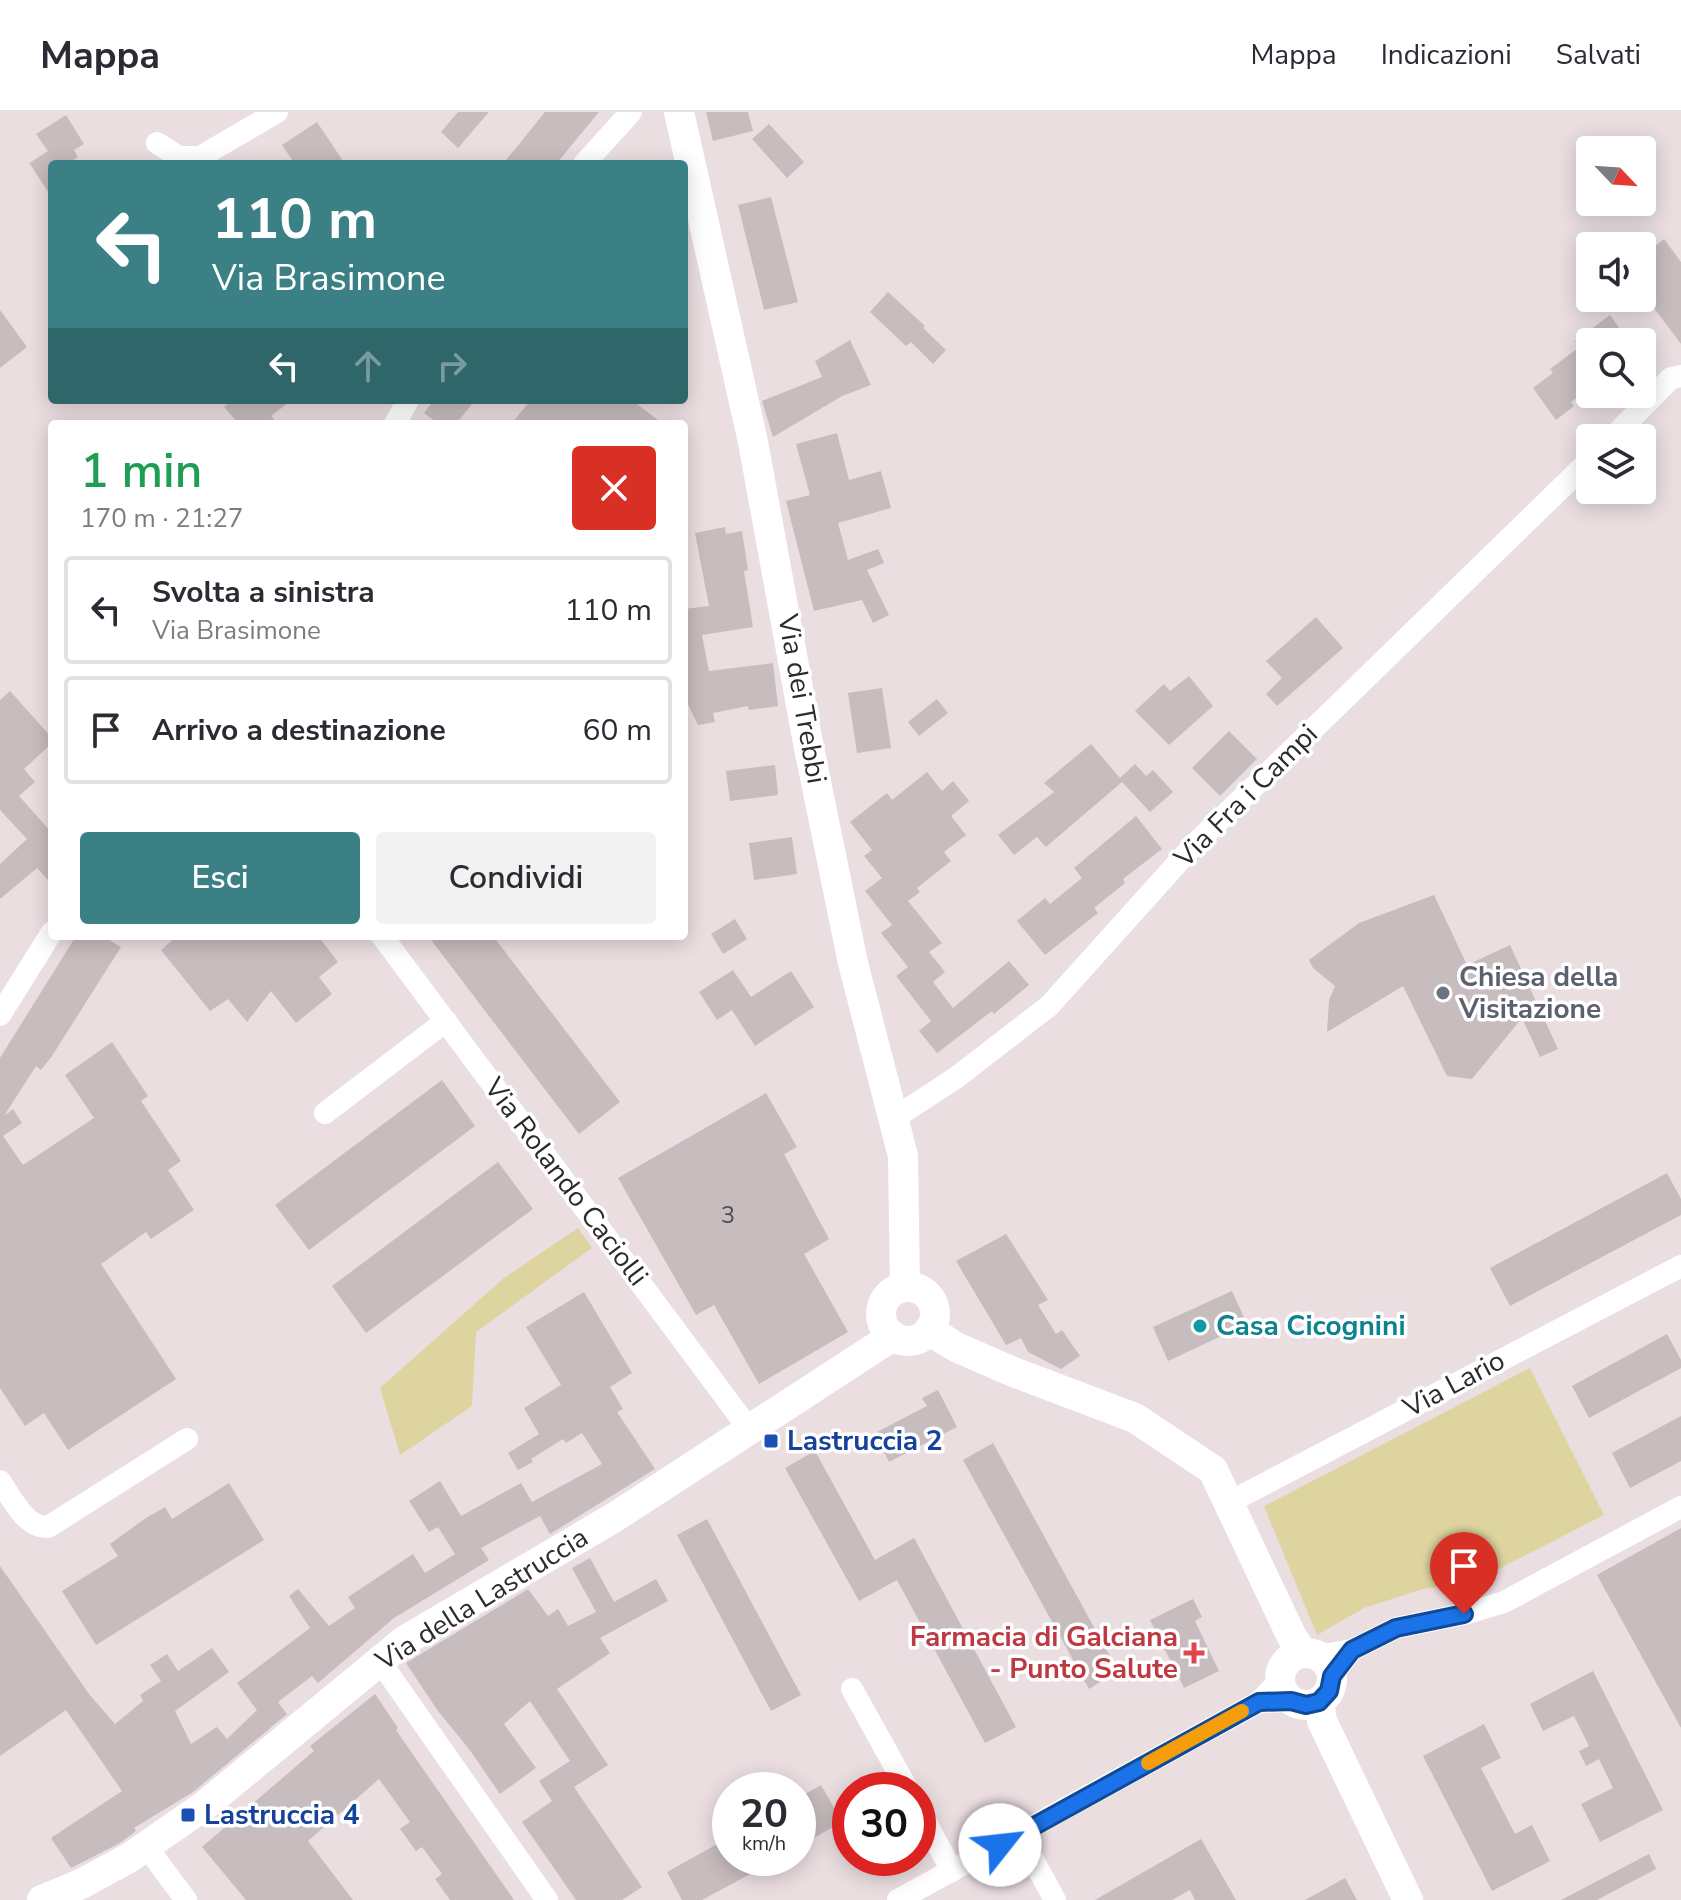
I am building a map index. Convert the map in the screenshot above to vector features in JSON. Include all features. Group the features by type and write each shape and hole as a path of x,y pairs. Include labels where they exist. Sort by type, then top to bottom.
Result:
{"street":[{"path":"157,143 179,157 200,157 277,112"},
{"path":"588,160 631,112"},
{"name":"Via dei Trebbi","path":"679,112 753,442 808,743 853,963 903,1156 905,1287"},
{"path":"1626,424 1671,378 1681,376"},
{"name":"Via Fra i Campi","path":"893,1119 957,1077 1049,1006 1192,847 1576,474"},
{"path":"0,1015 48,938"},
{"name":"Via Rolando Caciolli","path":"385,940 749,1429"},
{"path":"325,1113 446,1021"},
{"name":"Via Lario","path":"1228,1503 1681,1266"},
{"path":"915,1288 931,1300 934,1321 929,1330 923,1336 908,1341 893,1336 885,1328 881,1318 882,1307 895,1290 915,1288"},
{"path":"929,1330 956,1347 1011,1371 1135,1418 1213,1470 1301,1681 1408,1900"},
{"name":"Via della Lastruccia","path":"42,1900 81,1884 146,1846 204,1806 404,1641 615,1517 893,1336"},
{"path":"0,1481 27,1519 40,1527 48,1527 187,1439"},
{"path":"898,1900 1301,1681 1352,1650 1396,1628 1504,1602 1681,1507"},
{"path":"379,1660 547,1900"},
{"path":"852,1689 898,1772"},
{"path":"1019,1834 1055,1900"},
{"path":"936,1841 952,1871"},
{"path":"146,1846 186,1900"}],"shaded area":[{"path":"578,1228 592,1248 476,1332 472,1406 400,1455 380,1388 504,1278"},
{"path":"1530,1368 1604,1515 1471,1583 1423,1589 1364,1608 1317,1635 1264,1506"}],"building":[{"path":"458,112 489,112 458,148 441,132"},
{"path":"545,112 599,112 559,160 506,160"},
{"path":"706,112 748,112 753,131 713,141"},
{"path":"66,115 84,144 74,150 78,157 73,160 48,160 48,192 28,164 48,151 36,134"},
{"path":"317,122 342,160 292,160 282,145"},
{"path":"769,124 804,162 787,178 752,139"},
{"path":"771,197 798,302 764,310 738,205"},
{"path":"1664,239 1681,262 1681,344 1656,311 1656,245"},
{"path":"888,292 946,350 933,364 911,342 906,346 870,312"},
{"path":"0,310 27,347 0,368"},
{"path":"1610,315 1619,328 1593,328"},
{"path":"850,340 871,385 842,396 773,437 762,401 822,377 815,361"},
{"path":"1576,350 1576,398 1571,402 1574,406 1556,420 1533,388 1553,373 1550,369"},
{"path":"228,404 287,404 271,416 274,420 235,420 224,407"},
{"path":"431,404 472,404 459,420 434,420 424,413"},
{"path":"528,404 637,404 658,420 514,420"},
{"path":"837,433 849,480 881,471 891,508 838,523 848,560 878,549 884,563 867,570 889,615 873,623 862,600 814,611 786,501 810,495 796,444"},
{"path":"725,527 726,534 742,531 748,570 744,571 753,627 702,635 709,671 773,663 778,706 749,710 748,706 713,713 715,722 698,725 688,704 688,609 709,606 695,533"},
{"path":"1316,617 1343,648 1277,706 1266,694 1282,678 1266,661"},
{"path":"1189,676 1213,706 1169,745 1135,711 1164,684 1170,691"},
{"path":"882,688 891,748 857,753 848,693"},
{"path":"10,691 48,734 48,747 24,769 35,782 19,796 48,829 48,880 37,868 0,899 0,864 27,839 0,810 0,700"},
{"path":"937,699 948,713 919,736 908,722"},
{"path":"1229,731 1257,759 1220,796 1192,768"},
{"path":"1091,744 1120,778 1135,764 1146,776 1153,770 1173,792 1150,812 1122,782 1046,847 1037,837 1014,855 998,835 1054,792 1044,783"},
{"path":"775,765 778,795 730,801 726,771"},
{"path":"927,772 942,791 953,781 969,801 951,816 966,835 944,852 951,861 917,888 920,892 908,901 942,943 929,952 945,972 933,982 953,1008 1009,961 1029,985 994,1014 992,1011 937,1053 919,1031 931,1021 896,976 908,967 881,933 892,925 865,891 882,878 864,856 872,850 850,822 887,793 892,800"},
{"path":"1136,816 1162,849 1123,879 1125,883 1094,908 1098,913 1045,955 1017,921 1045,898 1050,904 1082,878 1074,868"},
{"path":"792,837 797,874 754,880 749,843"},
{"name":"Chiesa della Visitazione","path":"1434,895 1467,965 1510,945 1558,1049 1540,1057 1522,1018 1472,1079 1447,1076 1403,986 1327,1032 1329,1000 1335,986 1313,968 1309,960 1359,923"},
{"path":"735,919 747,939 723,954 711,934"},
{"path":"74,940 109,940 121,947 52,1056 41,1070 36,1066 4,1116 13,1109 22,1123 3,1136 23,1165 94,1118 65,1075 112,1042 148,1096 141,1101 181,1161 168,1170 194,1210 151,1239 146,1232 101,1264 176,1379 68,1450 44,1413 25,1426 0,1388 0,1058"},
{"path":"172,940 321,940 338,962 319,977 332,994 296,1023 271,991 247,1022 228,999 210,1011 161,950"},
{"path":"431,940 496,940 620,1102 579,1134"},
{"path":"733,970 751,997 791,971 814,1007 755,1046 732,1010 717,1020 699,992"},
{"path":"442,1080 475,1126 309,1250 275,1205"},
{"path":"766,1093 797,1147 784,1154 829,1239 804,1254 848,1332 759,1384 714,1305 696,1315 618,1178"},
{"path":"498,1162 533,1209 366,1333 332,1286"},
{"path":"1667,1173 1681,1199 1681,1215 1510,1306 1490,1268"},
{"path":"1006,1234 1048,1300 1038,1305 1056,1334 1062,1330 1080,1356 1061,1369 1028,1352 1021,1338 1006,1345 956,1261"},
{"name":"Casa Cicognini","path":"1232,1291 1247,1324 1168,1361 1153,1327"},
{"path":"584,1292 632,1373 610,1387 623,1409 617,1412 655,1469 550,1534 540,1516 481,1548 489,1560 394,1618 318,1683 312,1676 278,1702 287,1714 193,1792 134,1828 136,1831 120,1843 71,1868 51,1838 122,1791 66,1710 0,1756 0,1566 89,1694 115,1724 143,1701 140,1695 161,1681 150,1665 167,1654 178,1671 212,1648 229,1672 175,1711 191,1744 217,1727 227,1739 257,1710 237,1683 310,1628 289,1596 298,1589 329,1626 355,1608 348,1597 413,1554 425,1573 455,1554 438,1527 429,1532 409,1501 440,1481 461,1516 521,1483 532,1502 602,1464 582,1433 566,1443 563,1439 518,1470 508,1453 539,1434 524,1408 561,1385 526,1327"},
{"path":"1667,1334 1681,1360 1681,1368 1589,1418 1572,1386"},
{"path":"938,1390 957,1427 889,1462 875,1433 927,1406 922,1398"},
{"path":"1681,1416 1681,1461 1630,1488 1612,1453"},
{"path":"993,1443 1118,1671 1089,1689 963,1460"},
{"path":"815,1451 875,1560 914,1538 1016,1727 985,1743 897,1580 859,1601 785,1468"},
{"path":"229,1483 264,1540 96,1645 62,1591 118,1556 110,1544 146,1518 165,1507 172,1519"},
{"path":"707,1519 801,1695 771,1711 677,1535"},
{"path":"1681,1528 1681,1728 1597,1575"},
{"path":"590,1558 614,1602 656,1579 668,1601 600,1638 610,1653 557,1689 608,1765 574,1787 642,1887 622,1900 576,1900 522,1822 552,1801 539,1781 570,1761 530,1701 504,1724 536,1768 500,1794 406,1663 528,1589 548,1616 558,1609 568,1626 596,1612 572,1568"},
{"path":"1193,1599 1202,1617 1195,1621 1219,1671 1184,1688 1150,1620"},
{"path":"1593,1671 1663,1810 1600,1842 1581,1804 1613,1788 1599,1759 1586,1766 1579,1751 1589,1746 1574,1716 1543,1731 1530,1704"},
{"path":"375,1694 398,1728 396,1730 514,1900 450,1900 435,1879 442,1874 422,1847 416,1851 400,1829 410,1822 379,1779 308,1841 353,1900 246,1900 202,1847 314,1751 310,1746"},
{"path":"1484,1724 1501,1758 1481,1768 1515,1834 1532,1825 1550,1861 1492,1891 1423,1756"},
{"path":"821,1785 832,1804 832,1828 816,1837 816,1788"},
{"path":"1201,1839 1236,1900 1195,1900 1190,1890 1172,1900 1095,1900"},
{"path":"712,1847 712,1876 747,1876 702,1900 682,1900 667,1872"},
{"path":"1649,1854 1656,1869 1597,1900 1561,1900"},
{"path":"1345,1878 1357,1900 1305,1900"}],"slow traffic":[{"path":"1148,1763 1242,1711"}],"place":[{"name":"Chiesa della Visitazione","path":"1443,993"},
{"name":"Casa Cicognini","path":"1200,1326"},
{"name":"Lastruccia 2","path":"771,1441"},
{"name":"Farmacia di Galciana - Punto Salute","path":"1194,1653"},
{"name":"Lastruccia 4","path":"188,1815"}],"route":[{"path":"1000,1845 1259,1702 1291,1701 1306,1705 1319,1702 1329,1691 1332,1676 1352,1650 1396,1628 1464,1614"}]}
